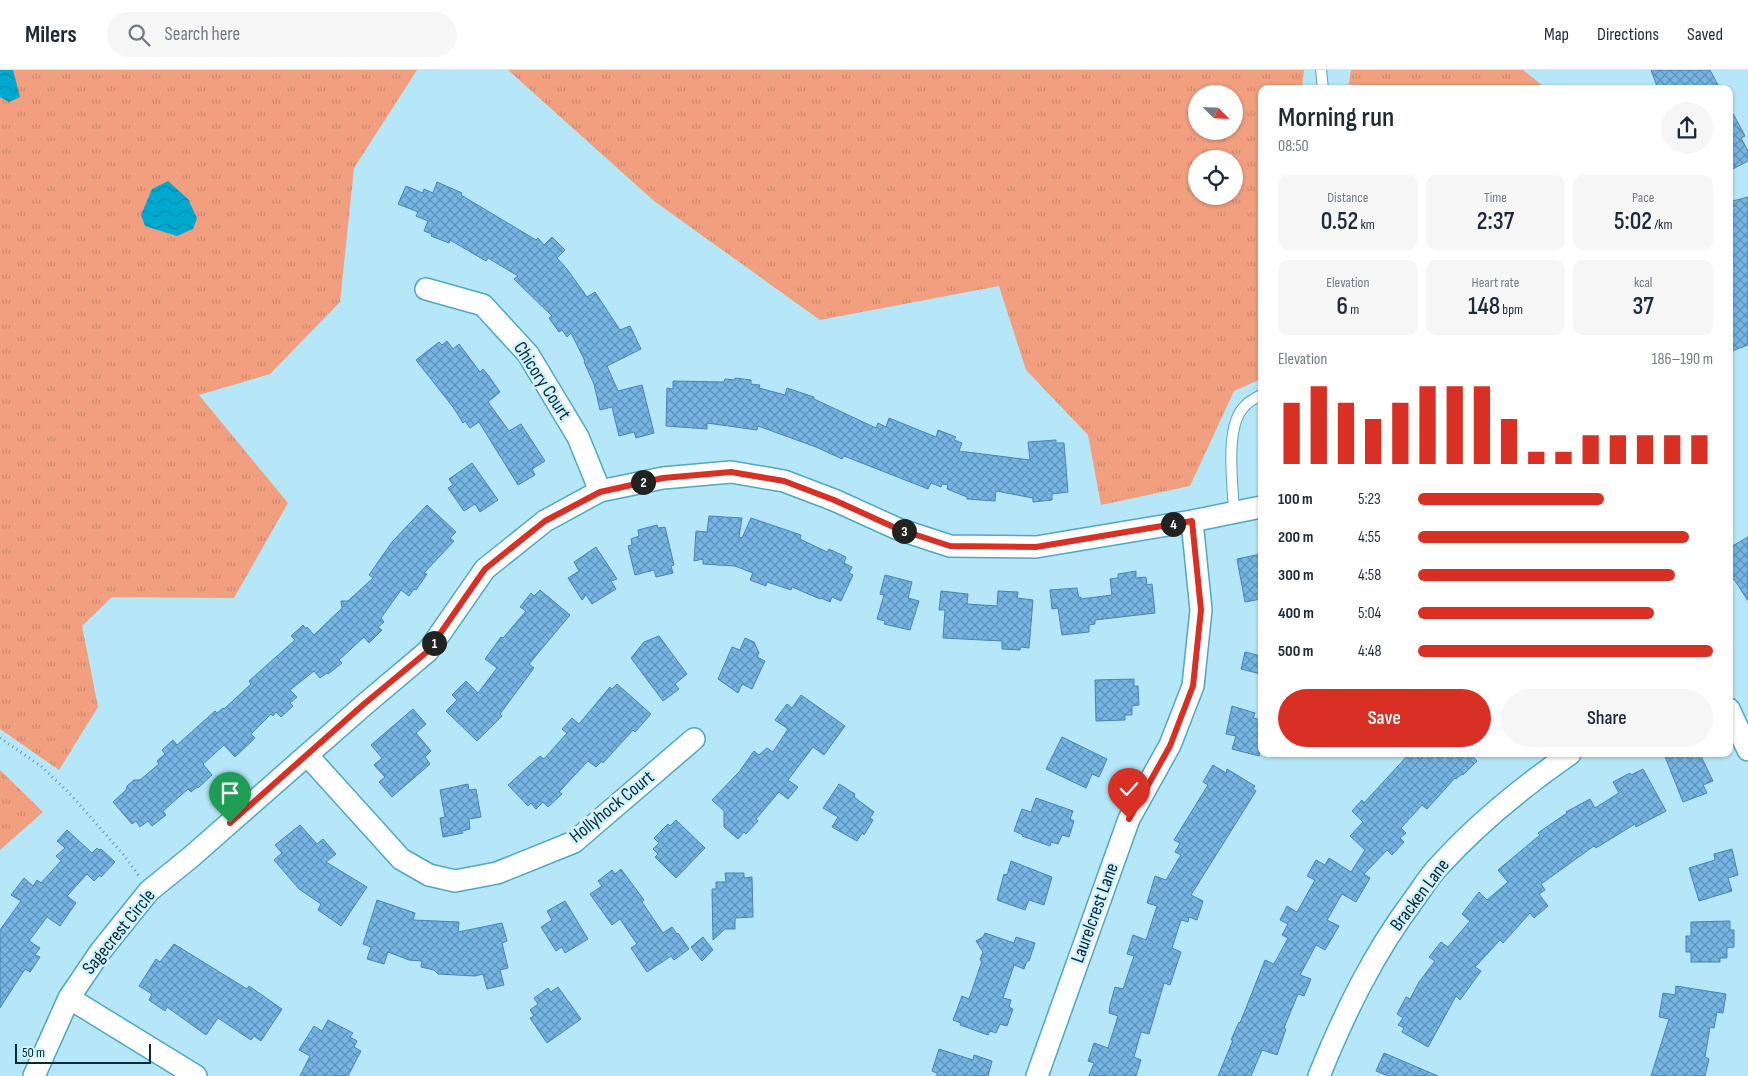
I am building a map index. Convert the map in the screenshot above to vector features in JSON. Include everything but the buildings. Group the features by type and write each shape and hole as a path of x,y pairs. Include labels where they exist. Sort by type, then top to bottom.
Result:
{"street":[{"name":"Chicory Court","path":"426,290 483,305 528,354 578,437 600,492"},
{"name":"Sagecrest Circle","path":"34,1076 69,998 100,952 149,891 192,857 364,704 428,651 485,569 545,521 600,492 663,478 731,472 784,481 834,500 898,529 950,546 1036,547 1192,521 1258,508"},
{"name":"Laurelcrest Lane","path":"1036,1076 1129,819 1170,746 1193,686 1201,610 1192,521"},
{"path":"1733,718 1748,750"},
{"name":"Hollyhock Court","path":"307,756 400,860 428,875 455,881 497,874 574,842 694,739"},
{"name":"Bracken Lane","path":"1319,1076 1340,1024 1371,963 1406,910 1439,866 1479,826 1531,782 1566,757"},
{"path":"69,998 196,1076"}],"lane":[{"path":"1321,70 1323,85"},
{"path":"1234,512 1231,438 1237,417 1244,406 1258,397"}],"path":[{"path":"0,738 41,766 71,795 123,854 149,891"}],"green space":[{"path":"0,70 417,70 354,168 340,302 270,374 199,395 288,503 234,598 112,597 82,626 98,707 59,770 0,729"},
{"path":"508,70 1304,70 1302,85 1258,85 1258,380 1234,391 1190,486 1101,505 1088,435 1026,370 999,286 820,320 654,201"},
{"path":"1351,70 1523,70 1542,85 1349,85"},
{"path":"0,770 43,812 0,850"}],"water":[{"path":"0,70 13,70 20,97 9,102 0,97"},
{"path":"168,181 188,199 197,218 193,229 177,236 145,226 141,215 152,189"}],"route":[{"path":"230,823 364,704 428,651 450,622 485,569 545,521 600,492 663,478 731,472 784,481 834,500 898,529 950,546 1036,547 1192,521 1201,610 1193,686 1170,746 1129,819"}]}
